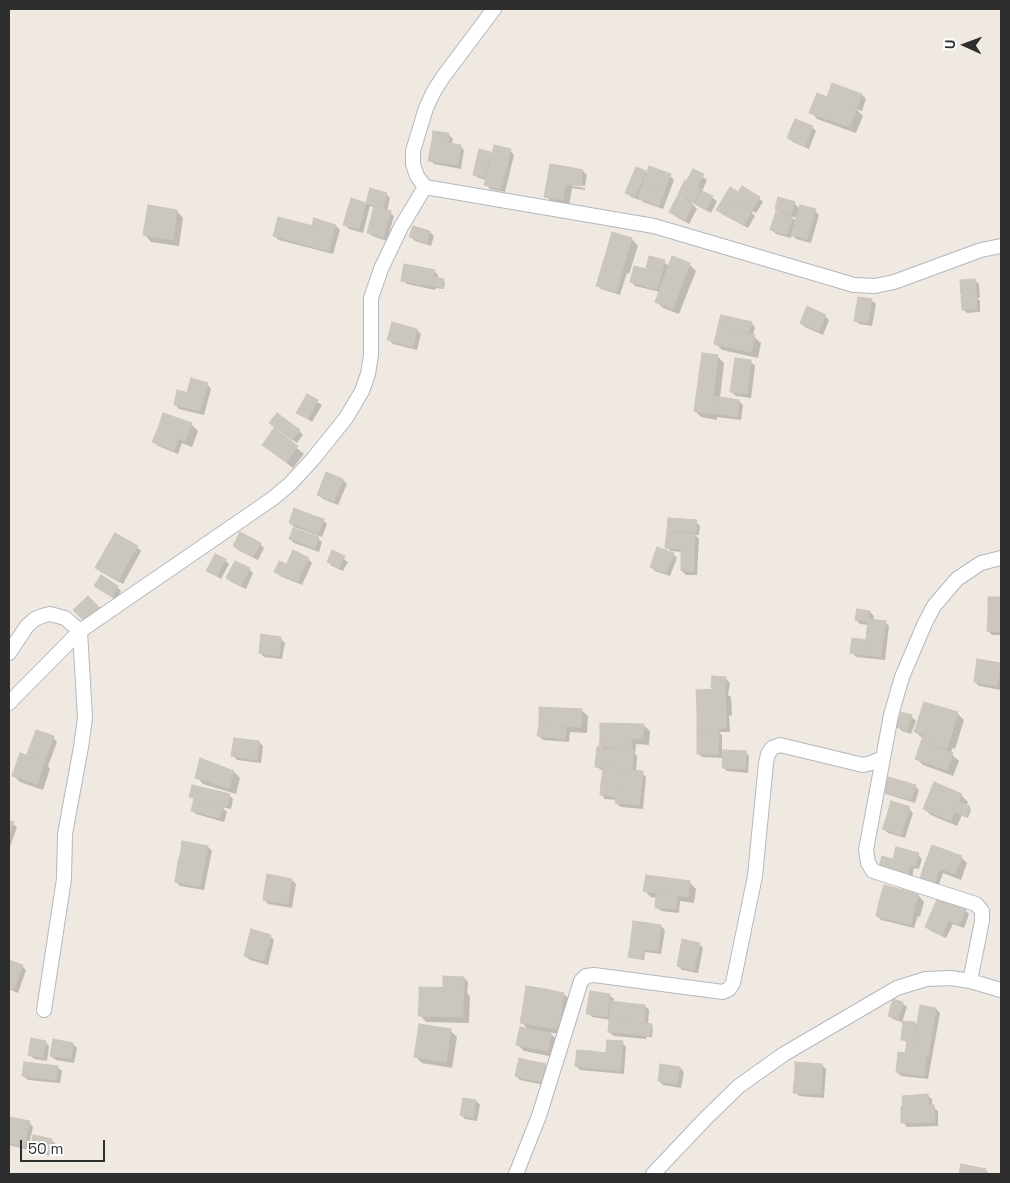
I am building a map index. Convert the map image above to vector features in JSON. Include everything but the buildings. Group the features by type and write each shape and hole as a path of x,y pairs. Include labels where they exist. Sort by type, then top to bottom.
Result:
{"street":[{"path":"494,9 443,77 426,108 413,151 413,164 417,176 425,187 654,226 854,285 875,286 894,282 981,250 1001,246"},
{"path":"9,703 80,631 272,499 290,484 313,459 346,418 362,391 368,374 371,355 371,298 381,269 401,227 425,187"},
{"path":"970,981 982,921 982,912 976,904 879,874 873,871 868,863 866,850 891,715 902,677 934,606 957,579 969,570 981,563 1001,558"},
{"path":"9,653 27,626 42,616 50,614 65,618 80,631 84,726 66,826 64,879 44,1010"},
{"path":"516,1174 539,1116 581,981 586,976 723,992 729,989 733,982 755,876 766,763 772,748 780,745 862,765 883,758"},
{"path":"653,1174 738,1086 784,1054 897,988 926,979 951,978 970,981 1001,990"}]}
